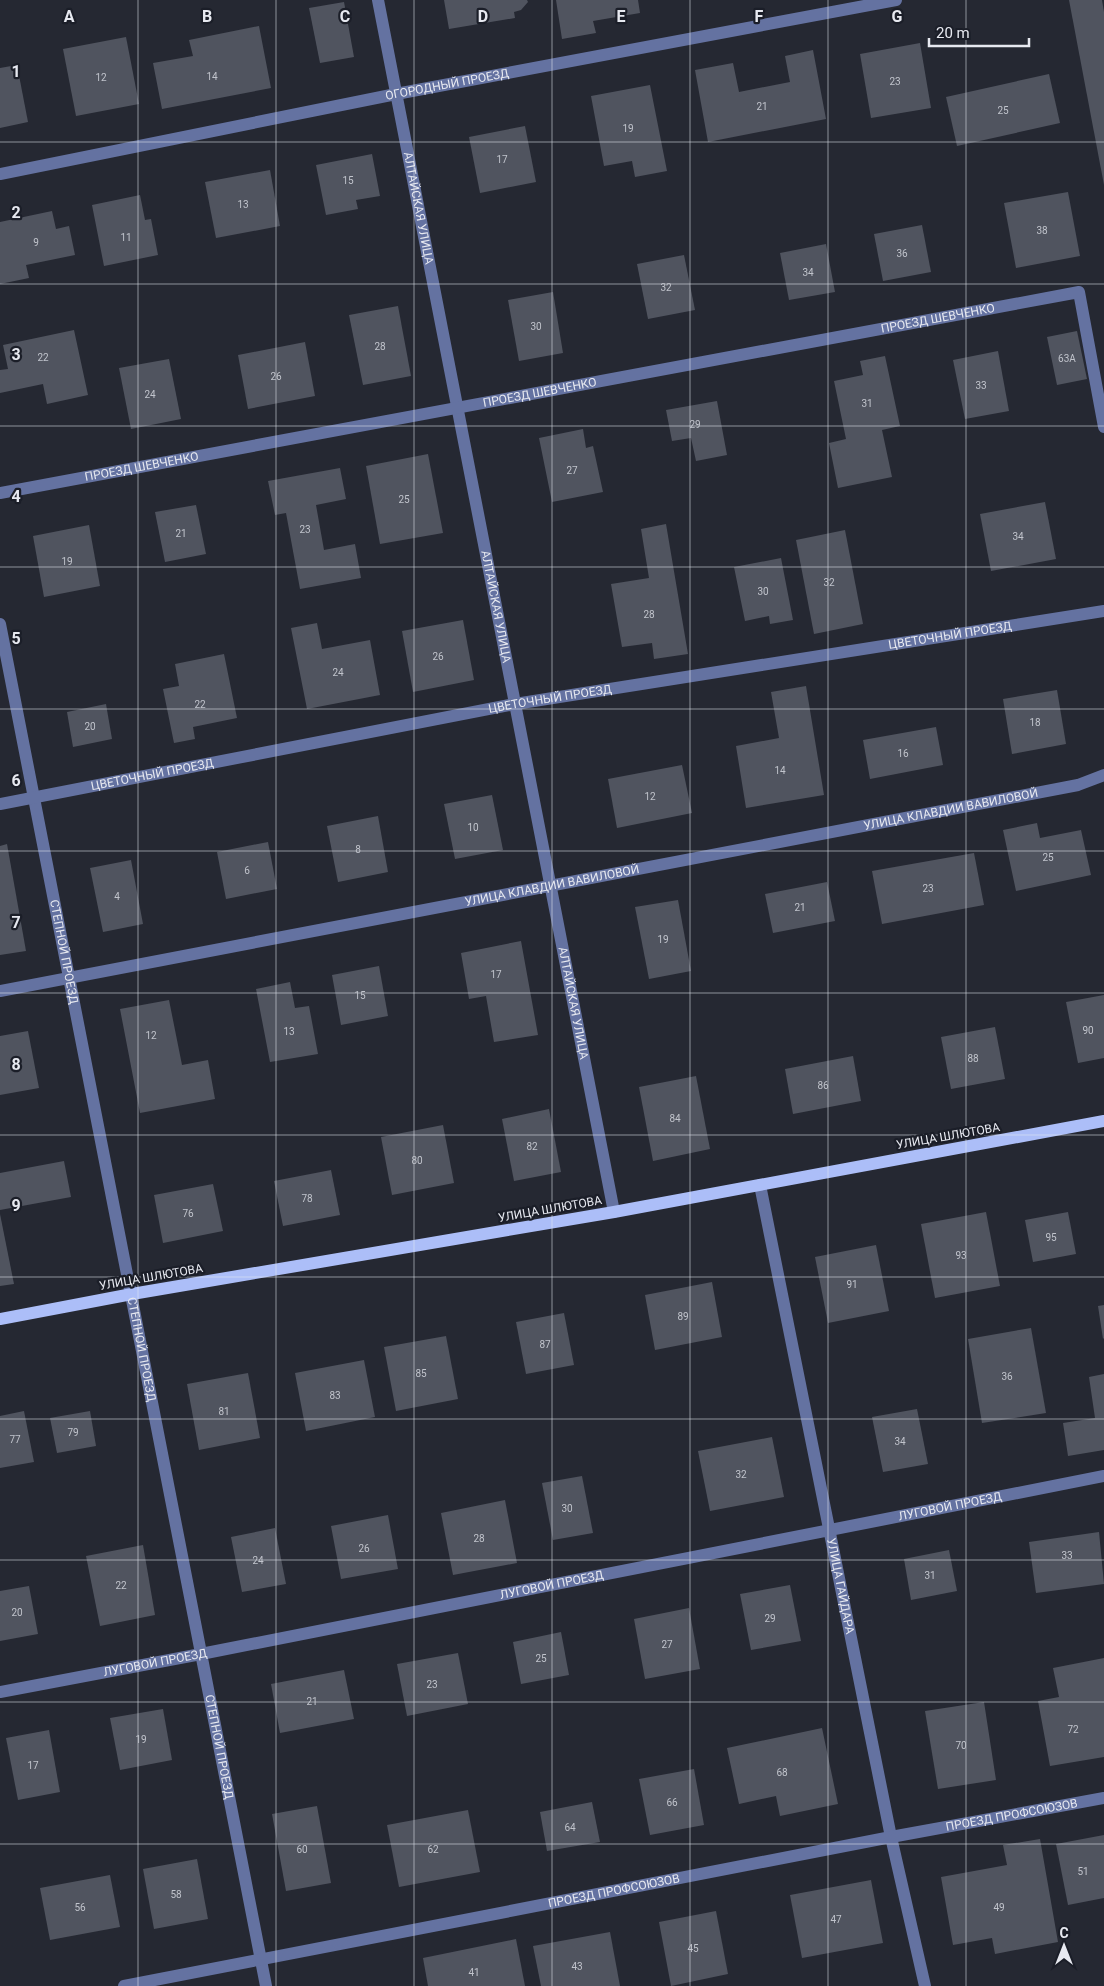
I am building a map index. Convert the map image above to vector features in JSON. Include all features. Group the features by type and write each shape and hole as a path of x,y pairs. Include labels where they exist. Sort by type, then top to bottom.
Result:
{"main road":[{"name":"УЛИЦА ШЛЮТОВА","path":"0,1319 132,1294 614,1212 1104,1121"}],"street":[{"name":"АЛТАЙСКАЯ УЛИЦА","path":"378,0 614,1212"},
{"name":"ОГОРОДНЫЙ ПРОЕЗД","path":"0,174 396,94 896,0"},
{"name":"ПРОЕЗД ШЕВЧЕНКО","path":"0,493 1079,292 1104,427"},
{"name":"ЦВЕТОЧНЫЙ ПРОЕЗД","path":"0,804 515,704 1104,611"},
{"name":"СТЕПНОЙ ПРОЕЗД","path":"0,624 266,1986"},
{"name":"УЛИЦА КЛАВДИИ ВАВИЛОВОЙ","path":"0,991 1078,785 1104,775"},
{"name":"УЛИЦА ГАЙДАРА","path":"760,1185 891,1837 925,1986"},
{"name":"ЛУГОВОЙ ПРОЕЗД","path":"0,1692 1104,1476"},
{"name":"ПРОЕЗД ПРОФСОЮЗОВ","path":"124,1986 891,1837 1104,1798"}],"building":[{"path":"444,0 527,0 528,2 521,10 514,12 515,18 449,29"},
{"path":"556,0 638,0 640,13 593,21 596,33 562,39"},
{"path":"1069,0 1102,0 1104,12 1104,185"},
{"path":"344,2 354,57 320,63 309,8"},
{"path":"259,26 271,88 162,109 153,63 193,56 189,40"},
{"path":"126,37 139,104 76,116 63,49"},
{"path":"920,43 931,108 871,118 860,54"},
{"path":"813,50 826,119 708,142 695,70 733,63 739,92 790,82 785,56"},
{"path":"17,65 28,122 0,128 0,68"},
{"path":"1049,74 1060,123 957,146 946,97"},
{"path":"650,85 667,171 635,177 632,161 604,166 591,96"},
{"path":"525,126 536,182 480,193 469,137"},
{"path":"372,154 380,196 356,200 358,209 326,215 316,165"},
{"path":"270,170 280,226 216,238 205,182"},
{"path":"1068,192 1080,256 1016,268 1004,203"},
{"path":"140,195 145,220 151,219 158,255 104,266 92,205"},
{"path":"52,211 56,229 69,226 75,255 26,265 29,278 0,284 0,222"},
{"path":"922,225 931,272 883,281 874,234"},
{"path":"826,244 835,292 789,300 780,253"},
{"path":"684,255 695,310 648,319 637,264"},
{"path":"553,292 563,353 519,361 508,300"},
{"path":"398,306 411,376 363,385 349,315"},
{"path":"74,330 88,395 47,404 43,384 0,393 0,370 8,369 3,345"},
{"path":"1077,331 1087,379 1057,385 1047,337"},
{"path":"305,342 315,396 248,409 238,355"},
{"path":"998,351 1009,411 965,419 953,360"},
{"path":"885,356 900,426 882,430 892,477 838,488 829,443 846,439 834,381 863,375 860,361"},
{"path":"169,359 181,419 131,429 119,368"},
{"path":"717,401 727,455 696,461 691,438 672,441 666,410"},
{"path":"583,429 586,448 593,446 603,492 552,502 539,438"},
{"path":"428,454 443,533 380,544 366,466"},
{"path":"340,468 346,499 316,505 324,550 355,544 361,578 300,589 286,513 275,515 268,481"},
{"path":"1045,502 1056,559 991,571 980,514"},
{"path":"196,505 206,554 165,562 155,512"},
{"path":"666,524 688,654 654,659 652,643 622,647 611,584 649,578 641,529"},
{"path":"89,525 100,586 44,597 33,536"},
{"path":"845,530 863,624 814,634 796,540"},
{"path":"781,558 793,620 770,624 769,616 745,621 734,567"},
{"path":"463,620 474,680 413,692 402,631"},
{"path":"317,623 322,649 370,640 380,695 307,709 291,628"},
{"path":"224,654 237,718 193,727 195,739 174,743 163,689 179,686 175,664"},
{"path":"806,686 824,795 746,808 736,746 779,738 771,692"},
{"path":"1057,690 1066,744 1012,754 1003,699"},
{"path":"106,704 112,739 73,747 67,712"},
{"path":"936,727 943,765 870,779 863,740"},
{"path":"682,765 692,813 617,828 608,779"},
{"path":"492,795 503,850 455,859 444,804"},
{"path":"378,816 388,872 338,882 327,826"},
{"path":"1037,823 1040,838 1081,830 1091,875 1016,891 1003,830"},
{"path":"268,842 277,889 226,899 217,852"},
{"path":"7,844 26,951 0,955 0,846"},
{"path":"974,853 984,905 882,924 872,871"},
{"path":"131,860 143,924 103,932 90,868"},
{"path":"827,882 835,921 773,933 765,894"},
{"path":"678,900 691,971 649,979 635,907"},
{"path":"521,941 538,1035 494,1042 486,996 469,999 461,953"},
{"path":"379,966 388,1016 341,1025 332,975"},
{"path":"290,982 295,1008 309,1006 318,1054 270,1062 256,989"},
{"path":"1104,995 1104,1058 1078,1063 1066,1002"},
{"path":"169,1000 182,1065 208,1060 215,1099 140,1113 120,1009"},
{"path":"995,1027 1005,1079 951,1089 941,1037"},
{"path":"28,1031 39,1088 0,1095 0,1036"},
{"path":"853,1056 861,1101 793,1114 785,1069"},
{"path":"696,1076 710,1149 653,1161 639,1087"},
{"path":"549,1109 561,1172 514,1181 502,1119"},
{"path":"443,1125 454,1183 392,1195 381,1137"},
{"path":"64,1161 71,1197 0,1210 0,1173"},
{"path":"331,1170 340,1215 283,1226 274,1181"},
{"path":"213,1184 223,1231 163,1243 154,1195"},
{"path":"986,1212 1000,1286 935,1298 921,1224"},
{"path":"1068,1212 1076,1254 1033,1262 1025,1220"},
{"path":"0,1214 14,1284 0,1286"},
{"path":"876,1245 889,1311 828,1323 815,1257"},
{"path":"712,1282 722,1337 655,1350 645,1295"},
{"path":"1104,1305 1104,1338 1103,1339 1098,1306"},
{"path":"564,1313 574,1365 526,1374 516,1322"},
{"path":"1031,1328 1046,1413 982,1423 968,1339"},
{"path":"446,1336 458,1399 396,1411 384,1347"},
{"path":"364,1360 375,1417 306,1431 295,1373"},
{"path":"248,1373 260,1438 199,1450 187,1384"},
{"path":"1104,1374 1104,1450 1068,1456 1063,1423 1095,1418 1089,1377"},
{"path":"917,1409 928,1464 883,1472 872,1417"},
{"path":"24,1411 34,1462 0,1468 0,1416"},
{"path":"90,1411 96,1446 57,1453 50,1418"},
{"path":"772,1437 784,1497 710,1511 698,1451"},
{"path":"582,1476 593,1533 553,1540 542,1483"},
{"path":"505,1500 517,1563 453,1575 441,1513"},
{"path":"388,1515 398,1569 341,1579 331,1526"},
{"path":"275,1528 286,1584 242,1592 231,1537"},
{"path":"1099,1532 1104,1584 1036,1593 1029,1542"},
{"path":"143,1545 155,1615 100,1626 86,1556"},
{"path":"949,1550 957,1591 911,1600 904,1559"},
{"path":"790,1585 801,1641 751,1650 740,1594"},
{"path":"29,1586 38,1634 0,1641 0,1591"},
{"path":"689,1608 700,1669 645,1679 634,1619"},
{"path":"561,1632 569,1675 521,1684 513,1642"},
{"path":"458,1653 468,1704 407,1716 397,1664"},
{"path":"1104,1658 1104,1757 1050,1766 1038,1701 1059,1697 1053,1668"},
{"path":"344,1670 354,1719 280,1733 271,1684"},
{"path":"984,1702 996,1780 938,1789 925,1711"},
{"path":"163,1709 172,1760 120,1770 110,1718"},
{"path":"822,1728 838,1804 780,1816 776,1796 739,1804 727,1748"},
{"path":"49,1730 60,1792 18,1800 6,1738"},
{"path":"694,1769 704,1825 650,1835 639,1779"},
{"path":"592,1802 600,1842 547,1851 540,1812"},
{"path":"317,1806 331,1883 286,1891 272,1814"},
{"path":"468,1810 480,1872 399,1887 387,1825"},
{"path":"1104,1835 1104,1898 1068,1905 1056,1844"},
{"path":"1040,1839 1058,1942 995,1954 992,1938 953,1945 941,1877 1007,1865 1003,1845"},
{"path":"197,1859 208,1919 154,1929 143,1869"},
{"path":"110,1875 120,1927 50,1940 40,1888"},
{"path":"871,1880 883,1943 802,1958 790,1895"},
{"path":"716,1911 728,1974 671,1986 659,1922"},
{"path":"610,1932 620,1986 541,1986 533,1946"},
{"path":"516,1939 525,1986 428,1986 423,1958"}]}
